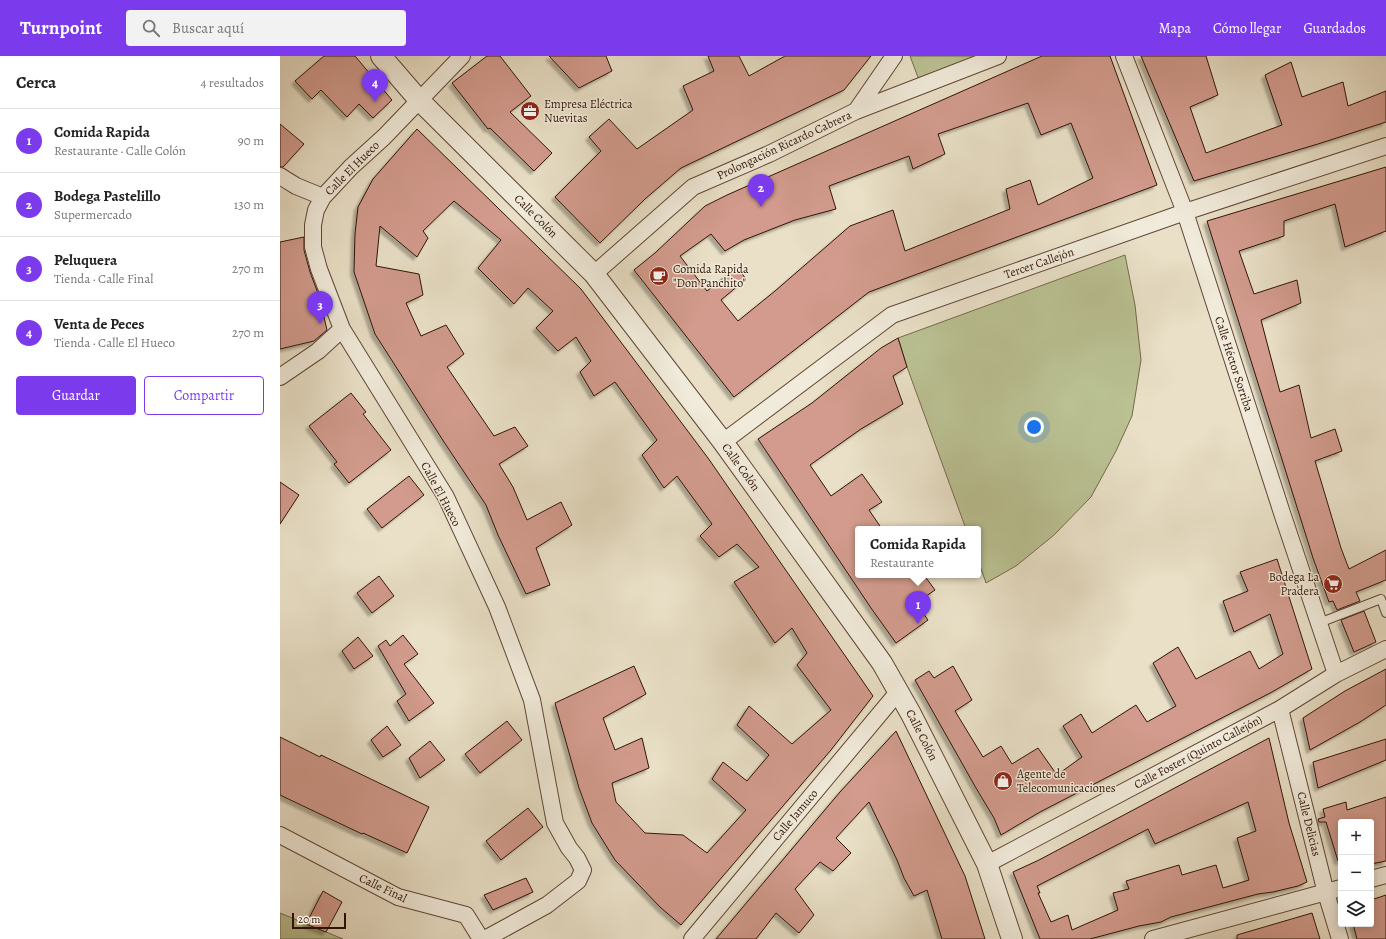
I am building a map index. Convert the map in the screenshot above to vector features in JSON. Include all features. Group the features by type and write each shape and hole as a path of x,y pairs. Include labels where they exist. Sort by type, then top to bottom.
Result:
{"street":[{"name":"Calle Colón","path":"381,56 419,100 594,274 723,442 882,663 911,714 987,864 1012,939"},
{"name":"Calle El Hueco","path":"462,56 384,137 351,167 323,197 316,210 313,225 313,247 319,269 342,329 446,498 497,608 532,700 555,823 583,870 578,881 563,894 547,905 485,939"},
{"path":"856,111 894,56"},
{"name":"Prolongación Ricardo Cabrera","path":"594,274 693,186 770,154 856,111 998,56"},
{"name":"Calle Héctor Sorriba","path":"1124,56 1185,212 1282,513 1336,674"},
{"name":"Tercer Callejón","path":"723,442 892,315 1185,212 1386,146"},
{"path":"280,176 296,186 323,197"},
{"path":"280,377 318,351 342,329"},
{"name":"Calle Foster (Quinto Callejón)","path":"987,864 1280,709 1336,674 1386,649"},
{"name":"Calle Jamuco","path":"692,939 898,692"},
{"name":"Calle Delicias","path":"1280,709 1334,890 1340,939"},
{"name":"Calle Final","path":"280,835 398,897 466,915 481,939"},
{"path":"1374,878 1386,875"},
{"path":"1153,939 1334,890"}],"lane":[{"path":"1319,623 1381,599 1386,613"}],"green space":[{"path":"910,56 983,56 919,80"},
{"path":"1125,255 1135,305 1141,360 1132,416 1116,451 1091,497 1054,535 1016,566 986,583 981,569 981,526 965,526 907,367 898,338"},
{"path":"280,913 343,939 280,939"}],"building":[{"path":"324,56 355,56 392,100 373,118 359,104 347,117 321,90 312,99 295,81"},
{"path":"487,56 500,56 531,96 510,112 552,153 534,171 490,128 488,129 452,83"},
{"path":"549,56 606,56 612,71 579,88"},
{"path":"708,56 739,56 749,76 785,56 871,56 844,90 681,168 645,199 600,243 555,197 601,151 589,137 609,119 637,149 693,110 683,86 714,71"},
{"path":"1042,56 1110,56 1157,185 869,292 734,397 634,270 655,253 705,206","holes":["1028,103 1041,135 1071,123 1093,178 1038,205 1030,180 1006,189 1010,209 905,251 893,210 850,226 738,321 721,300 746,279 737,267 707,291 680,256 711,234 725,251 744,240 795,220 836,209 829,186 909,156 913,169 945,154 938,134"]},
{"path":"1141,56 1206,56 1218,95 1190,107 1206,153 1282,125 1265,75 1291,62 1302,97 1343,82 1348,106 1386,91 1386,122 1194,181"},
{"path":"280,124 304,144 283,167 280,167"},
{"path":"417,129 581,289 708,458 873,696 831,750 681,925 660,907 615,860 592,823 579,788 555,703 634,666 646,694 603,718 615,750 642,738 649,768 612,783 616,802 645,833 683,835 707,853 746,810 712,779 723,762 747,781 769,755 737,725 749,706 792,744 831,710 797,665 807,653 792,628 775,643 734,582 759,567 737,544 719,557 700,536 712,524 677,476 664,488 642,455 657,440 615,382 594,396 580,372 591,361 576,337 558,351 536,328 553,311 528,288 514,304 478,268 501,240 454,201 423,231 428,238 417,257 380,226 376,266 419,274 423,295 406,303 421,336 446,325 464,354 447,367 494,436 515,427 528,446 499,464 513,487 527,520 561,502 572,525 536,548 550,585 526,594 498,535 486,505 375,334 354,272 355,234 358,207 373,179"},
{"path":"1386,167 1386,231 1345,247 1335,204 1284,221 1284,236 1239,251 1254,294 1297,280 1301,303 1261,320 1280,392 1299,385 1311,438 1335,429 1342,451 1315,461 1341,548 1349,569 1386,550 1386,580 1356,592 1360,601 1337,610 1333,601 1329,602 1313,558 1207,221"},
{"path":"304,237 304,250 319,296 327,330 314,341 280,349 280,242"},
{"path":"898,338 907,367 893,376 903,404 861,429 810,465 831,496 862,474 882,502 869,510 880,526 855,526 855,578 926,578 935,590 916,603 928,620 896,643 758,439 812,403 881,348"},
{"path":"351,393 366,412 363,414 391,450 349,483 334,464 337,462 309,426"},
{"path":"409,476 424,495 382,528 367,509"},
{"path":"280,482 299,495 280,524"},
{"path":"1277,559 1312,669 1272,692 1040,812 1001,835 994,818 915,680 929,671 934,678 953,666 972,700 955,711 983,757 1001,746 1012,764 1038,748 1057,775 1082,757 1063,726 1081,714 1092,733 1136,705 1147,722 1176,706 1153,663 1178,647 1196,679 1250,651 1259,669 1283,654 1270,614 1234,632 1223,601 1248,591 1240,572"},
{"path":"379,576 394,596 372,613 357,593"},
{"path":"1364,611 1376,642 1354,652 1341,620"},
{"path":"403,635 418,654 404,664 434,703 409,721 397,701 406,694 378,646 386,640 390,646"},
{"path":"358,637 373,656 354,669 342,651"},
{"path":"1386,669 1386,705 1360,722 1310,750 1303,718 1345,691"},
{"path":"507,721 522,740 480,773 465,754"},
{"path":"387,726 401,745 383,757 371,740"},
{"path":"896,731 965,876 985,939 942,939 927,890 914,896 904,878 869,802 836,838 851,853 833,871 820,862 795,889 814,915 799,933 776,913 756,939 716,939 840,792"},
{"path":"280,737 429,807 407,853 363,833 362,834 280,795"},
{"path":"1269,738 1289,823 1307,882 1298,886 1258,894 1171,917 1161,922 1139,926 1090,939 1040,939 1013,872 1039,860","holes":["1248,802 1256,831 1237,838 1249,880 1223,888 1216,865 1182,875 1179,865 1126,881 1129,889 1113,893 1118,910 1072,930 1068,915 1051,922 1038,893 1040,893 1037,886 1148,829 1155,844"]},
{"path":"1386,739 1386,760 1318,788 1313,762"},
{"path":"430,741 445,760 420,778 409,758"},
{"path":"1386,797 1386,861 1374,863 1374,819 1338,819 1338,861 1326,822 1319,822 1318,819 1325,817 1323,809 1346,802 1347,810"},
{"path":"528,808 543,827 501,860 486,841"},
{"path":"526,878 533,892 493,910 484,895"},
{"path":"323,891 342,902 326,932 306,924"},
{"path":"1386,895 1386,939 1357,939 1354,927 1374,927 1374,899"},
{"path":"1312,913 1320,939 1237,939 1237,935"}],"place":[{"name":"Venta de Peces","path":"375,102"},
{"name":"Empresa Eléctrica Nuevitas","path":"530,111"},
{"name":"Bodega Pastelillo","path":"761,207"},
{"name":"Comida Rapida \"Don Panchito\"","path":"659,276"},
{"name":"Peluquera","path":"320,324"},
{"name":"Bodega La Pradera","path":"1333,584"},
{"name":"Comida Rapida","path":"918,624"},
{"name":"Agente de Telecomunicaciones","path":"1003,781"}]}
